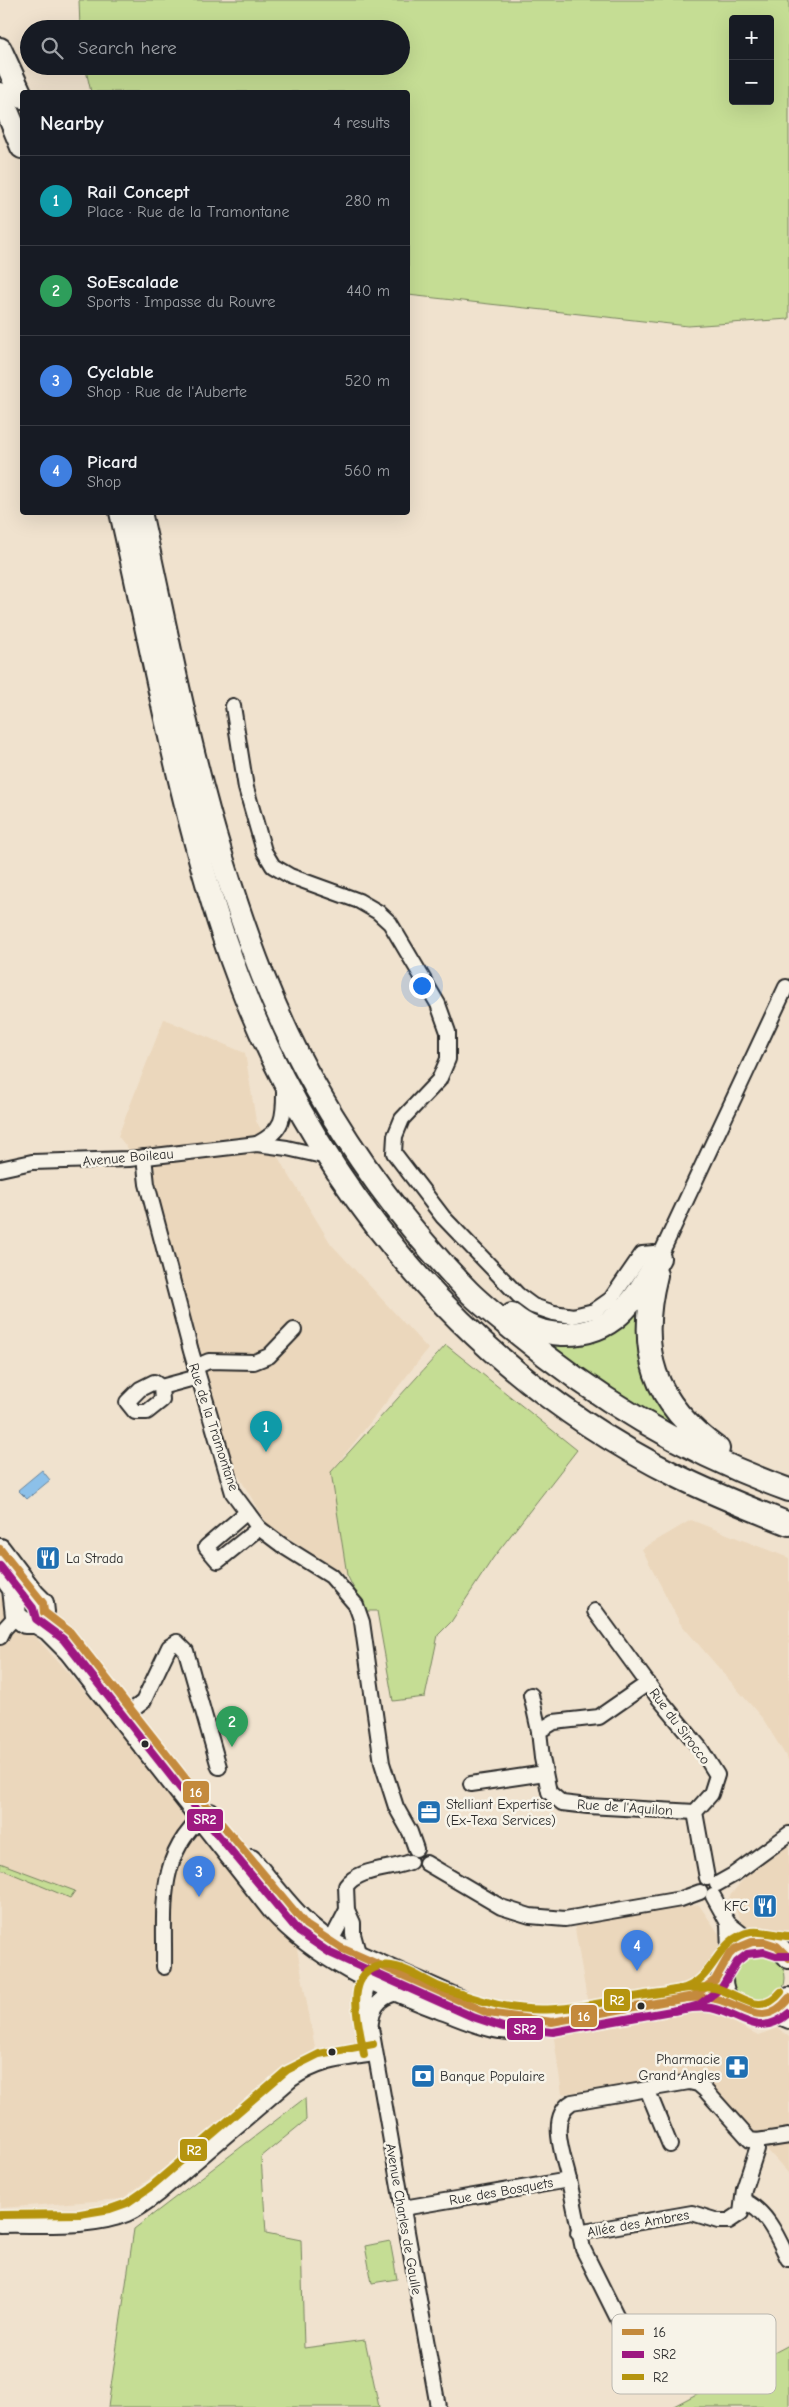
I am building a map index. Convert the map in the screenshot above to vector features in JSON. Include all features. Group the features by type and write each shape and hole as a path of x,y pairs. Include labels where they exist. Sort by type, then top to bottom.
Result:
{"main road":[{"path":"0,49 20,94"},
{"path":"0,94 20,142"},
{"path":"123,515 173,750 198,852 224,939 250,1007 284,1082 327,1157 379,1232 424,1285 495,1353 533,1384 586,1422 674,1475 789,1524"},
{"path":"141,515 193,751 221,857 253,948 292,1042 314,1086 357,1156 384,1194 471,1294 553,1363 590,1389 673,1438 711,1458 785,1489"},
{"path":"384,1194 514,1318 532,1329 550,1333 576,1334 596,1330 613,1321 638,1294 660,1258"},
{"path":"660,1258 650,1296 648,1342 655,1372 664,1394 681,1419 698,1435 785,1489"},
{"path":"0,1549 43,1603 40,1618"},
{"path":"0,1571 13,1589 16,1616 25,1623 40,1618"},
{"path":"40,1618 127,1715 206,1815 286,1924 296,1935 334,1942"},
{"path":"206,1815 306,1924 334,1942 375,1979 479,2023 501,2028 535,2027 552,2022 694,1996 707,1988 725,1963 743,1944 765,1942 785,1950"},
{"path":"725,1963 722,1983 725,1994 732,2004"},
{"path":"375,1979 504,2017 552,2022"},
{"path":"694,1996 732,2004 750,2014 770,2013 779,2009 789,1998"}],"street":[{"path":"233,706 246,788 264,851 274,866 290,876 358,901 378,912 390,922 438,1004 448,1032 448,1060 439,1080 402,1118 394,1136 394,1153 443,1216 518,1295 533,1306 554,1313 573,1316 594,1311 611,1299 642,1254 654,1253 660,1258 786,987"},
{"path":"257,1144 273,1134 284,1118 284,1082"},
{"name":"Avenue Boileau","path":"0,1169 32,1162 144,1157 257,1144 327,1157"},
{"name":"Rue de la Tramontane","path":"144,1157 147,1184 197,1372 233,1493 259,1528 283,1546 331,1576 356,1605 362,1622 382,1763 396,1807 410,1832 416,1848"},
{"path":"161,1387 197,1372 209,1361 254,1362 269,1356 294,1330"},
{"path":"248,1512 206,1547 218,1561 259,1528"},
{"name":"Rue du Sirocco","path":"596,1611 648,1683 700,1748 717,1775 711,1794 695,1812"},
{"path":"0,1637 4,1629 16,1616"},
{"path":"127,1715 143,1702 169,1647 177,1642 186,1651 219,1767"},
{"path":"539,1731 554,1722 599,1717 648,1683"},
{"name":"Rue de l'Aquilon","path":"531,1695 549,1792 562,1803 695,1812"},
{"path":"471,1784 545,1773"},
{"path":"695,1812 709,1888 728,1923 752,1942"},
{"path":"164,1967 165,1884 168,1869 187,1833 206,1815"},
{"path":"426,1864 501,1907 530,1916 565,1919 681,1899 709,1888 734,1875 789,1834"},
{"path":"410,1862 410,1854 416,1848 421,1848 428,1854 426,1864"},
{"path":"375,1979 334,1942 347,1910 346,1886 356,1875 385,1870 410,1862 420,1867 426,1864"},
{"path":"725,1963 728,1923"},
{"name":"Avenue Charles de Gaulle","path":"375,1979 370,2031 438,2407"},
{"path":"770,2013 789,2021"},
{"path":"0,2226 91,2222 107,2220 126,2214 142,2206 159,2193 306,2069 320,2063 374,2054"},
{"path":"569,2180 558,2123 565,2107 572,2102 689,2082 698,2084 750,2140 757,2141 789,2136"},
{"path":"647,2089 670,2145"},
{"name":"Allée des Ambres","path":"578,2233 692,2213 718,2221 729,2221 742,2213 745,2182 757,2149 757,2141"},
{"name":"Rue des Bosquets","path":"403,2208 569,2180 578,2233 583,2249 616,2314"},
{"path":"744,2201 751,2204 775,2230 788,2259"}],"shaded area":[{"path":"164,1019 245,1053 256,1121 331,1244 428,1349 331,1472 347,1576 267,1524 232,1465 154,1181 118,1136"},
{"path":"691,1520 789,1558 789,1761 763,1719 680,1623 642,1549"},
{"path":"0,1597 129,1741 296,1943 316,2053 263,2095 122,2199 0,2208"},
{"path":"789,1822 789,1934 744,1926 729,1897"},
{"path":"699,1905 719,1934 719,1950 713,1964 699,1981 588,2005 574,1923"},
{"path":"691,2013 715,2013 758,2035 778,2028 789,2037 789,2174 701,2076 667,2078 562,2094 554,2038"}],"green space":[{"path":"79,0 789,0 789,319 688,326 410,295 410,90 91,90 87,75 410,75 410,20 80,20"},
{"path":"643,1298 642,1315 690,1435 636,1407 530,1335 552,1340"},
{"path":"446,1345 577,1450 493,1558 451,1622 438,1635 425,1697 393,1701 377,1611 365,1611 347,1575 331,1472"},
{"path":"0,1863 75,1891 70,1898 0,1870"},
{"path":"758,1951 768,1953 777,1959 783,1968 785,1978 783,1988 777,1997 768,2003 758,2005 748,2003 739,1997 733,1988 731,1978 733,1968 739,1959 748,1953"},
{"path":"305,2098 306,2120 261,2157 266,2233 301,2240 304,2348 365,2340 379,2407 108,2407 134,2229"},
{"path":"390,2241 397,2279 372,2283 365,2246"},
{"path":"789,2345 789,2407 672,2407 697,2394 776,2394 776,2352"}],"water":[{"path":"42,1470 50,1480 27,1499 18,1490"}],"transit line":[{"name":"16","path":"0,1549 43,1603 44,1612"},
{"name":"SR2","path":"0,1566 33,1608 36,1619 63,1639 203,1817 299,1932 330,1953 473,2017 503,2027 553,2032 699,2005 722,1987 737,1962 747,1954 764,1952 776,1956 789,1956"},
{"name":"16","path":"44,1612 70,1632 211,1811 306,1925 341,1948 488,2013 552,2022 694,1996 715,1980 729,1955 735,1949 752,1942 765,1942 777,1946 789,1958"},
{"name":"R2","path":"364,2055 356,1997 362,1977 370,1970 379,1966 397,1967 445,1989 499,2005 536,2009 573,2008 685,1988 703,1976 723,1950 740,1936 751,1932 789,1936"},
{"name":"R2","path":"669,1991 703,1987 715,1988 757,2004 773,2000 781,1992"},
{"name":"16","path":"670,2001 710,1998 762,2014 780,2007 789,1998"},
{"name":"SR2","path":"672,2011 711,2008 759,2025 778,2021 789,2013"},
{"name":"R2","path":"0,2215 80,2214 110,2209 127,2203 153,2185 287,2070 319,2054 373,2044"}],"place":[{"name":"Rail Concept","path":"266,1452"},
{"name":"La Strada","path":"48,1558"},
{"name":"SoEscalade","path":"232,1747"},
{"name":"Stelliant Expertise (Ex-Texa Services)","path":"429,1812"},
{"name":"Cyclable","path":"199,1897"},
{"name":"KFC","path":"765,1906"},
{"name":"Picard","path":"637,1971"},
{"name":"Pharmacie Grand Angles","path":"737,2067"},
{"name":"Banque Populaire","path":"423,2076"}]}
